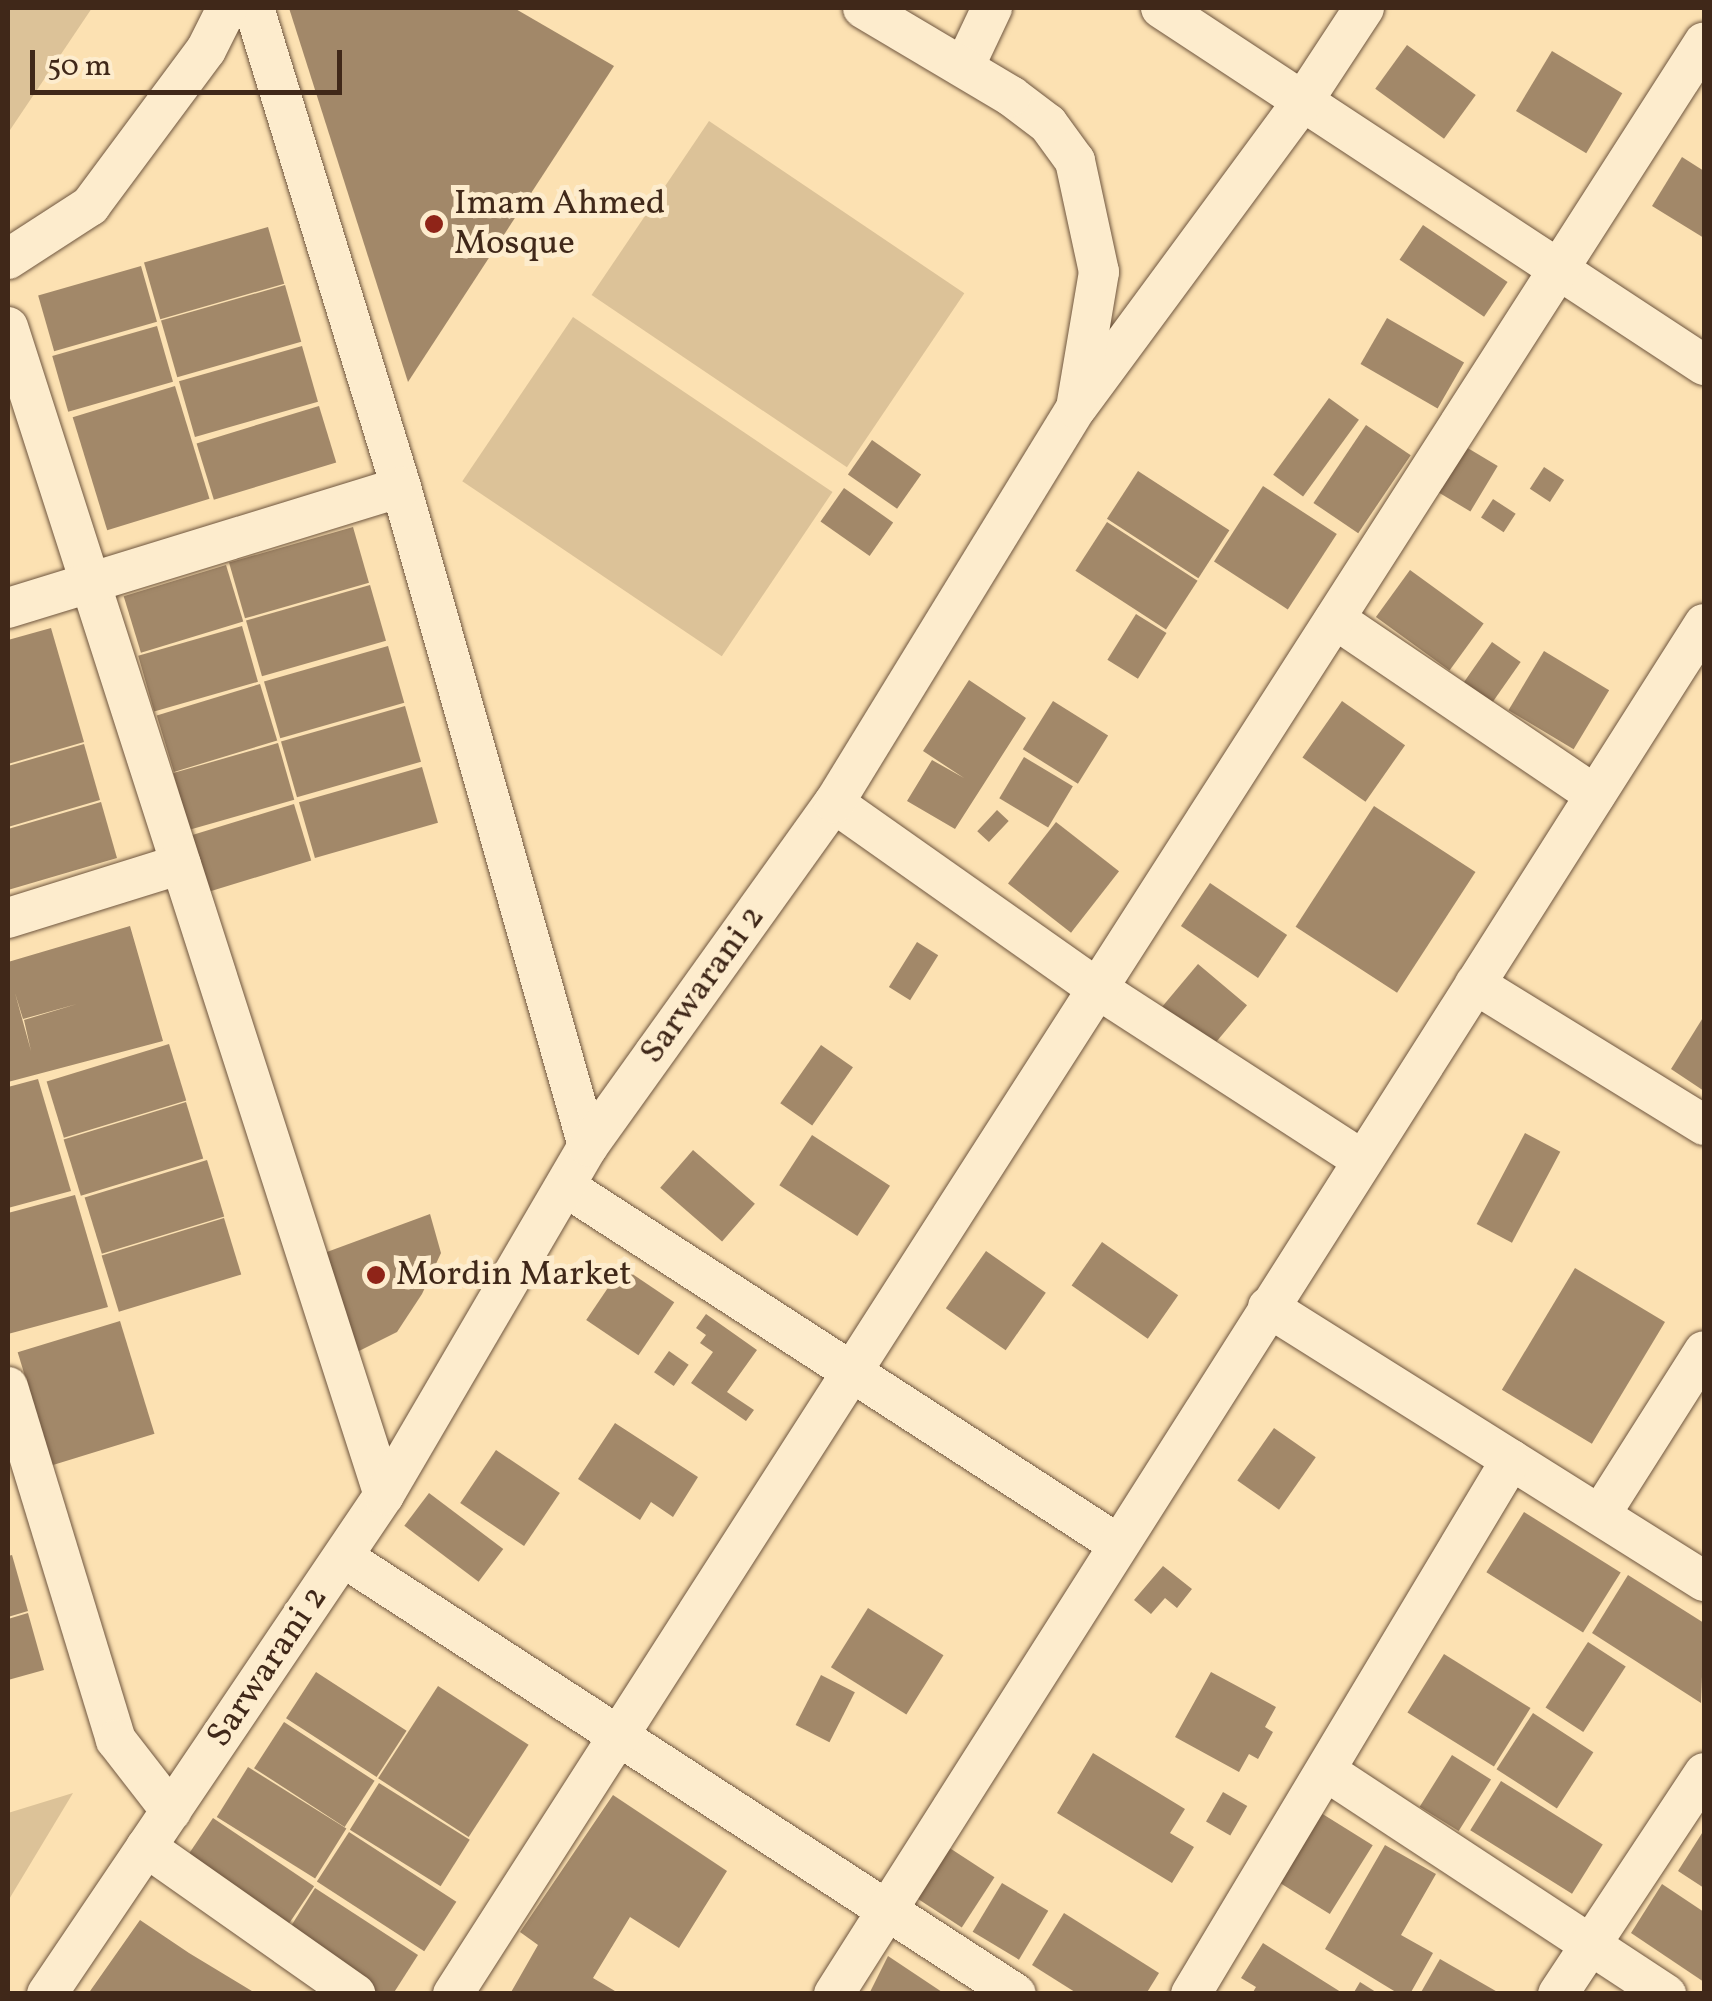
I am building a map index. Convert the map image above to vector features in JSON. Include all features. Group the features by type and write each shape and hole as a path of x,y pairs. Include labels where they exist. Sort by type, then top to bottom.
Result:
{"street":[{"path":"8,260 90,206 206,50 227,8"},
{"path":"254,8 401,487 588,1146"},
{"name":"Sarwarani 2","path":"46,1994 384,1495 588,1146 834,803 1076,408 1099,272 1075,161 1048,124 965,65 863,8"},
{"path":"965,65 992,8"},
{"path":"1161,8 1704,365"},
{"path":"1076,408 1303,102 1364,8"},
{"path":"452,1994 1704,42"},
{"path":"8,327 384,1495"},
{"path":"8,608 401,487"},
{"path":"1335,619 1595,795"},
{"path":"834,1994 1116,1543 1595,795 1693,668 1704,624"},
{"path":"834,803 1098,989 1362,1160"},
{"path":"8,918 180,864"},
{"path":"1474,984 1704,1125"},
{"path":"566,1187 1116,1543"},
{"path":"1268,1308 1704,1581"},
{"path":"1600,1515 1704,1352"},
{"path":"8,1387 116,1740 171,1811"},
{"path":"1191,1994 1511,1460"},
{"path":"343,1557 1016,1994"},
{"path":"1326,1771 1666,1994"},
{"path":"1558,1994 1704,1773"},
{"path":"146,1847 355,1994"}],"shaded area":[{"path":"8,8 92,8 8,133"},
{"path":"709,121 964,293 847,467 592,295"},
{"path":"573,317 832,492 722,656 462,481"},
{"path":"73,1793 8,1901 8,1813"}],"building":[{"name":"Imam Ahmed Mosque","path":"289,8 514,8 614,66 408,382"},
{"path":"1407,45 1476,95 1444,139 1375,89"},
{"path":"1552,51 1622,93 1586,153 1516,111"},
{"path":"1682,157 1704,171 1704,238 1652,206"},
{"path":"1423,225 1508,282 1484,317 1400,260"},
{"path":"268,227 284,284 160,319 144,263"},
{"path":"141,266 157,322 54,351 38,295"},
{"path":"285,285 301,342 177,377 161,321"},
{"path":"1387,318 1464,362 1438,408 1360,364"},
{"path":"157,326 173,382 68,412 52,356"},
{"path":"302,346 318,402 195,437 179,381"},
{"path":"175,386 209,499 107,530 73,417"},
{"path":"1329,398 1359,420 1303,497 1273,475"},
{"path":"319,406 336,462 214,500 197,443"},
{"path":"1366,425 1411,455 1358,533 1313,503"},
{"path":"872,440 921,474 897,509 848,474"},
{"path":"1466,447 1498,466 1470,511 1439,492"},
{"path":"1544,467 1564,480 1550,502 1530,489"},
{"path":"1138,471 1229,530 1198,578 1107,519"},
{"path":"1263,486 1337,534 1288,609 1214,561"},
{"path":"844,488 893,522 870,556 820,522"},
{"path":"1493,499 1516,514 1504,532 1481,517"},
{"path":"1107,522 1198,581 1166,629 1075,571"},
{"path":"353,527 369,583 245,618 229,563"},
{"path":"226,565 243,621 141,653 124,596"},
{"path":"1410,570 1484,623 1450,670 1376,617"},
{"path":"370,585 386,641 262,676 246,621"},
{"path":"1136,614 1167,633 1138,679 1107,660"},
{"path":"242,626 258,682 154,712 138,656"},
{"path":"51,628 84,742 8,764 8,640"},
{"path":"1492,642 1521,662 1488,709 1459,689"},
{"path":"388,646 404,703 280,738 264,682"},
{"path":"1544,651 1609,690 1574,749 1508,710"},
{"path":"969,680 1026,718 955,829 907,801 932,760 964,778 923,751"},
{"path":"260,684 277,740 174,772 157,716"},
{"path":"1053,701 1108,735 1078,784 1023,749"},
{"path":"1342,701 1405,745 1365,802 1302,758"},
{"path":"405,706 421,762 297,797 281,742"},
{"path":"278,743 294,800 189,830 173,773"},
{"path":"84,744 100,800 8,827 8,766"},
{"path":"1024,757 1073,786 1048,828 999,798"},
{"path":"422,767 438,823 315,858 299,802"},
{"path":"101,802 117,858 8,890 8,829"},
{"path":"294,804 311,860 208,892 191,836"},
{"path":"1374,806 1475,872 1397,993 1296,927"},
{"path":"997,810 1009,821 989,842 977,831"},
{"path":"1056,822 1119,871 1071,933 1008,883"},
{"path":"1210,883 1287,935 1258,978 1181,926"},
{"path":"130,926 163,1041 8,1082 8,962","holes":["15,993 23,1019 77,1004 24,1020 31,1051"]},
{"path":"917,942 938,955 910,1000 889,987"},
{"path":"1198,964 1247,1005 1207,1053 1158,1011"},
{"path":"1704,1016 1704,1091 1671,1069"},
{"path":"169,1044 186,1100 64,1138 47,1081"},
{"path":"821,1045 853,1067 812,1126 780,1103"},
{"path":"38,1079 71,1191 8,1208 8,1087"},
{"path":"186,1102 203,1158 81,1196 64,1139"},
{"path":"1525,1133 1560,1152 1512,1243 1477,1224"},
{"path":"812,1135 890,1186 857,1236 779,1185"},
{"path":"693,1150 755,1204 722,1242 660,1188"},
{"path":"207,1160 224,1216 102,1254 85,1197"},
{"path":"75,1195 108,1307 8,1334 8,1213"},
{"name":"Mordin Market","path":"430,1214 441,1253 422,1294 397,1332 347,1357 316,1256"},
{"path":"224,1218 241,1274 119,1312 102,1255"},
{"path":"1102,1242 1178,1295 1148,1339 1072,1285"},
{"path":"986,1251 1046,1293 1006,1350 946,1308"},
{"path":"622,1267 674,1302 638,1355 586,1320"},
{"path":"1575,1268 1665,1322 1592,1444 1502,1390"},
{"path":"706,1314 757,1350 727,1392 754,1410 746,1421 691,1383 713,1352 700,1343 706,1335 696,1328"},
{"path":"120,1321 154,1434 52,1465 18,1352"},
{"path":"669,1351 689,1365 674,1386 654,1372"},
{"path":"615,1423 698,1477 673,1517 651,1502 640,1520 578,1479"},
{"path":"1274,1428 1316,1457 1279,1510 1237,1480"},
{"path":"496,1450 560,1493 524,1546 460,1503"},
{"path":"429,1493 503,1549 479,1582 404,1526"},
{"path":"1524,1512 1621,1572 1583,1633 1486,1572"},
{"path":"12,1555 28,1611 8,1617 8,1556"},
{"path":"1163,1566 1192,1589 1177,1608 1165,1598 1151,1614 1134,1600"},
{"path":"1628,1575 1704,1623 1701,1703 1592,1633"},
{"path":"868,1608 943,1655 906,1715 831,1667"},
{"path":"28,1613 44,1670 8,1680 8,1619"},
{"path":"1588,1642 1626,1667 1583,1732 1546,1707"},
{"path":"1444,1654 1531,1708 1494,1767 1407,1713"},
{"path":"316,1672 407,1731 377,1777 286,1718"},
{"path":"1211,1672 1276,1707 1265,1727 1273,1732 1258,1759 1249,1754 1239,1772 1175,1737"},
{"path":"821,1675 855,1692 829,1742 796,1725"},
{"path":"438,1686 529,1745 469,1837 378,1778"},
{"path":"1533,1713 1593,1752 1557,1808 1497,1769"},
{"path":"284,1722 375,1781 345,1827 254,1768"},
{"path":"1093,1753 1185,1809 1170,1833 1194,1847 1172,1883 1057,1813"},
{"path":"1452,1755 1491,1779 1459,1831 1420,1807"},
{"path":"248,1767 346,1828 315,1879 217,1817"},
{"path":"1501,1781 1603,1845 1572,1894 1470,1830"},
{"path":"379,1783 470,1840 441,1886 350,1830"},
{"path":"1223,1792 1247,1806 1230,1835 1206,1821"},
{"path":"613,1795 727,1871 679,1948 630,1917 593,1978 620,1994 510,1994 538,1945 520,1932"},
{"path":"1321,1813 1373,1845 1330,1914 1278,1882"},
{"path":"213,1818 314,1886 283,1933 182,1864"},
{"path":"1704,1830 1704,1888 1678,1871"},
{"path":"349,1832 456,1902 424,1951 317,1881"},
{"path":"945,1845 994,1877 962,1927 912,1895"},
{"path":"1385,1845 1436,1874 1401,1935 1433,1953 1410,1994 1399,1994 1325,1949"},
{"path":"1002,1883 1048,1911 1019,1960 973,1932"},
{"path":"1662,1884 1704,1912 1704,1982 1631,1933"},
{"path":"315,1888 418,1955 393,1994 377,1994 286,1934"},
{"path":"1064,1913 1159,1973 1146,1994 1078,1994 1032,1965"},
{"path":"140,1920 189,1953 257,1994 88,1994"},
{"path":"1263,1943 1344,1994 1252,1994 1256,1987 1241,1978"},
{"path":"888,1956 945,1994 869,1994"},
{"path":"1440,1959 1501,1994 1420,1994"},
{"path":"1360,1982 1379,1994 1353,1994"}],"place":[{"name":"Imam Ahmed Mosque","path":"434,224"},
{"name":"Mordin Market","path":"376,1275"}]}
